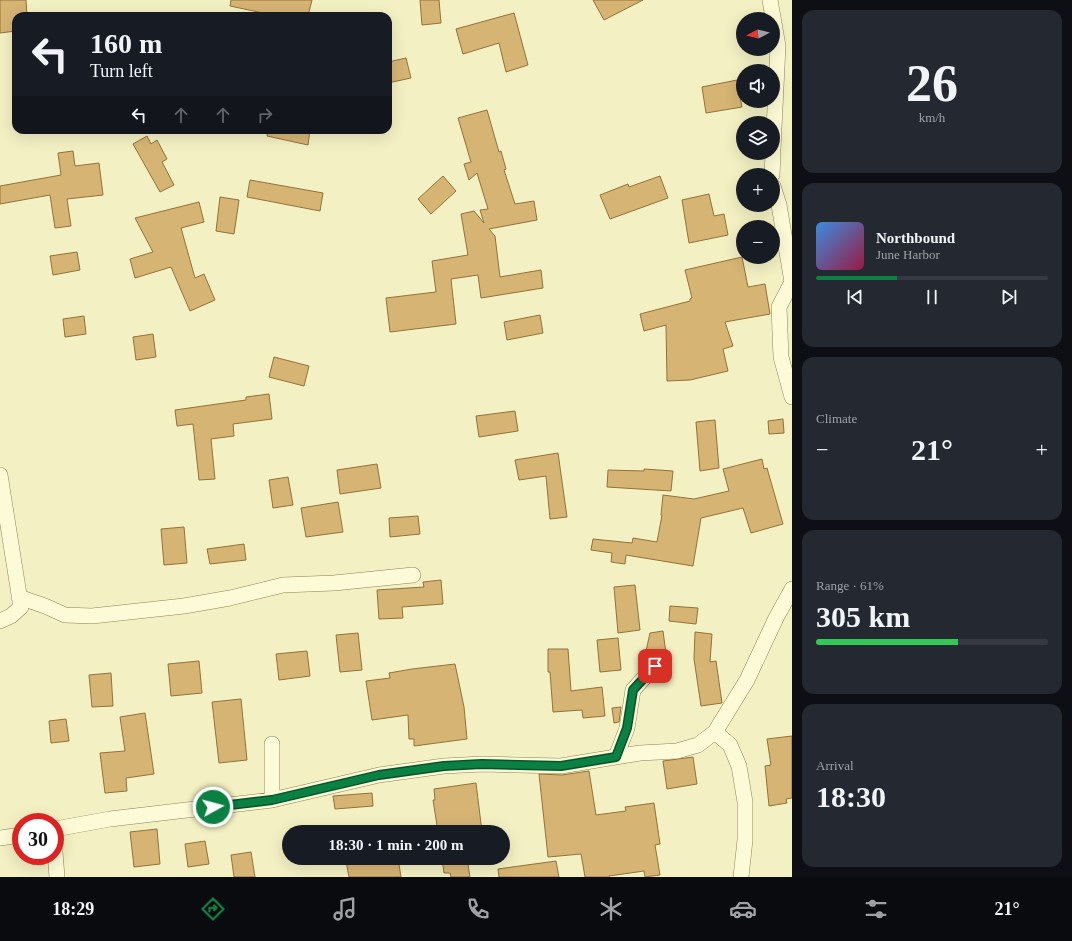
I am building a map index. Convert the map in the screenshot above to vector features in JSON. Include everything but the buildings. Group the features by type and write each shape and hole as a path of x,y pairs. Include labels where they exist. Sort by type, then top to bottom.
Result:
{"street":[{"path":"770,0 778,46 775,116"},
{"path":"780,211 792,282 779,307 781,357 792,397"},
{"path":"0,475 21,607 11,616 0,621"},
{"path":"19,597 65,615 92,616 184,606 230,598 283,585 334,584 413,575"},
{"path":"64,827 110,819 272,800 379,775 444,766 482,764 561,766 640,753 677,751 698,745 715,732 746,680 782,605 792,589"},
{"path":"616,757 627,728 633,690 655,666"},
{"path":"715,732 730,745 739,766 746,802 745,840 741,877"},
{"path":"272,744 272,800"},
{"path":"0,838 12,836"},
{"path":"56,865 57,877"}],"route":[{"path":"213,807 272,800 347,784 379,775 444,766 482,764 561,766 616,757 627,728 633,690 655,666"}]}
